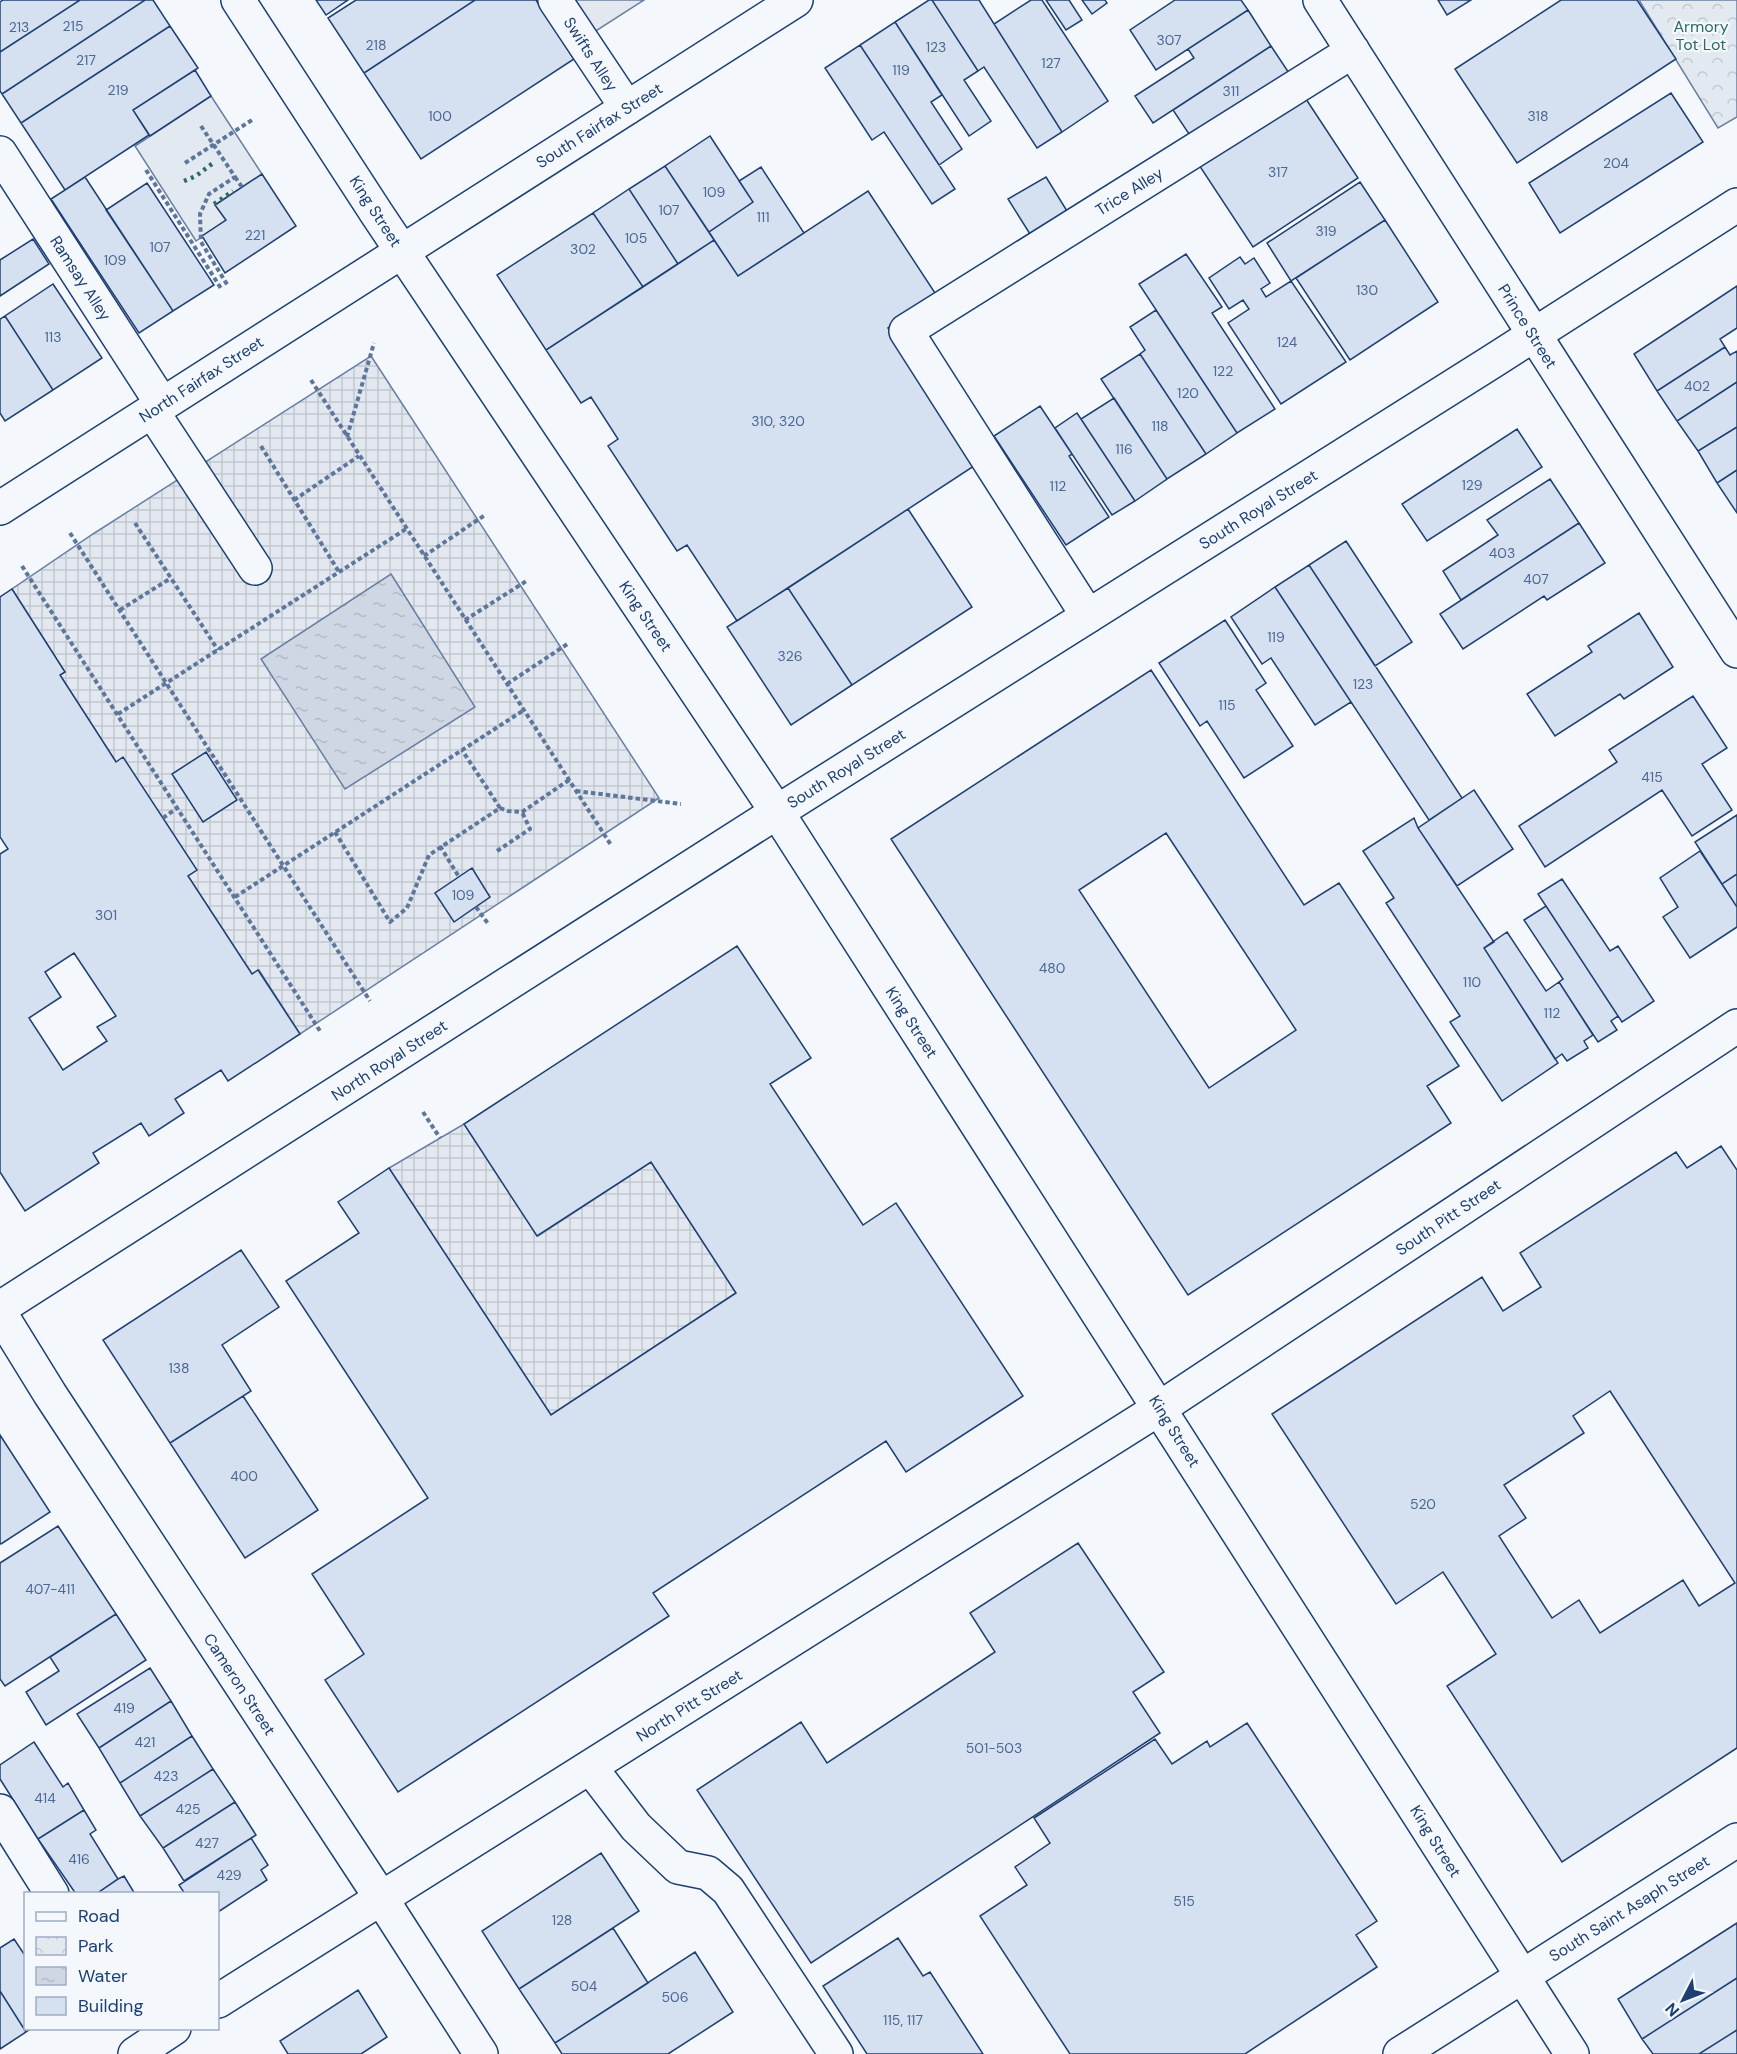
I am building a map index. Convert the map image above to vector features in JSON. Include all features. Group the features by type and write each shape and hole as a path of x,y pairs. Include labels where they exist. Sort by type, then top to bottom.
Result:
{"street":[{"name":"King Street","path":"238,0 402,251 777,812 1572,2054"},
{"name":"Swifts Alley","path":"555,0 627,108"},
{"name":"South Fairfax Street","path":"402,251 796,0"},
{"name":"Prince Street","path":"1320,0 1737,651"},
{"name":"Trice Alley","path":"1088,616 906,331 1353,51"},
{"name":"Ramsay Alley","path":"0,153 255,568"},
{"name":"South Royal Street","path":"777,812 1737,205"},
{"name":"North Fairfax Street","path":"0,508 402,251"},
{"name":"North Royal Street","path":"0,1308 777,812"},
{"name":"South Pitt Street","path":"1160,1408 1737,1026"},
{"name":"Cameron Street","path":"0,1313 63,1414 481,2054"},
{"name":"North Pitt Street","path":"219,2000 1160,1408"},
{"path":"590,1767 636,1827 678,1867 708,1874 728,1890 836,2054"},
{"path":"0,1811 51,1892"},
{"name":"South Saint Asaph Street","path":"1400,2054 1737,1840"}],"path":[{"path":"185,163 252,120"},
{"path":"201,126 242,188"},
{"path":"146,170 222,290"},
{"path":"228,286 201,242 200,214 209,194 235,177"},
{"path":"347,438 374,343"},
{"path":"310,380 611,845"},
{"path":"261,446 339,572"},
{"path":"294,500 359,456"},
{"path":"424,556 485,515"},
{"path":"135,523 218,650"},
{"path":"118,714 406,530"},
{"path":"70,533 370,1001"},
{"path":"22,566 320,1031"},
{"path":"120,610 171,578"},
{"path":"465,620 528,580"},
{"path":"507,684 569,643"},
{"path":"235,897 524,710"},
{"path":"462,750 500,808 507,811 522,812 569,780"},
{"path":"576,791 681,804"},
{"path":"163,818 177,808"},
{"path":"335,832 390,922 407,908 429,855 500,808"},
{"path":"496,851 530,829 522,812"},
{"path":"440,846 459,877"},
{"path":"476,907 489,925"},
{"path":"423,1112 440,1138"}],"green space":[{"name":"Armory Tot Lot","path":"1639,0 1737,0 1737,117 1718,128"},
{"path":"211,96 262,174 215,205 226,220 196,241 135,146"}],"shaded area":[{"path":"564,0 644,0 588,36"},
{"path":"371,356 659,798 300,1034 259,970 252,974 188,876 195,871 116,762 60,675 65,672 12,589 93,534"},
{"path":"464,1124 538,1236 651,1162 736,1293 551,1415 389,1168"}],"water":[{"path":"391,574 475,707 345,789 261,659"}],"building":[{"path":"3,0 80,0 0,52 0,2"},
{"path":"80,0 145,0 2,94 0,91 0,52"},
{"path":"145,0 153,0 170,26 21,123 2,94"},
{"path":"316,0 348,0 326,15"},
{"path":"356,0 475,0 364,73 328,18"},
{"path":"475,0 536,0 574,59 421,159 364,73"},
{"path":"932,0 978,71 964,80 991,121 969,136 895,22"},
{"path":"932,0 979,0 1062,132 1037,148 984,67 978,71"},
{"path":"1031,0 1042,0 1108,101 1062,132 994,24"},
{"path":"1046,0 1069,0 1082,20 1066,30"},
{"path":"1082,0 1105,0 1107,3 1092,14"},
{"path":"1175,0 1241,0 1248,10 1156,70 1130,30"},
{"path":"1438,0 1471,0 1447,15"},
{"path":"1561,0 1637,0 1676,59 1517,163 1455,69"},
{"path":"1248,10 1271,46 1153,123 1135,96 1194,58 1188,49"},
{"path":"895,22 942,95 931,102 962,149 939,165 860,45"},
{"path":"170,26 198,68 133,110 149,135 65,190 21,123"},
{"path":"860,45 955,189 932,204 884,132 872,140 825,68"},
{"path":"1271,46 1289,73 1191,137 1173,110"},
{"path":"195,70 211,96 150,136 133,110"},
{"path":"1671,93 1703,142 1560,233 1529,183"},
{"path":"1304,96 1358,178 1253,247 1199,165"},
{"path":"710,136 753,202 709,232 665,166"},
{"path":"665,166 714,240 678,264 629,189"},
{"path":"761,167 804,233 738,276 709,232 753,202 739,181"},
{"path":"262,174 296,226 225,273 202,236 226,220 215,205"},
{"path":"85,177 173,311 139,333 51,199"},
{"path":"1046,177 1067,211 1030,234 1008,199"},
{"path":"1360,182 1385,220 1291,281 1267,243"},
{"path":"147,183 214,285 173,311 106,210"},
{"path":"629,189 678,264 643,287 593,213"},
{"path":"868,191 937,296 888,328 977,464 737,621 687,545 677,551 608,446 618,439 591,397 581,403 546,350 714,240 738,276"},
{"path":"593,213 643,287 546,350 497,275"},
{"path":"1385,220 1438,302 1350,360 1296,278"},
{"path":"33,239 49,264 0,296 0,260"},
{"path":"1186,254 1222,307 1212,313 1275,409 1237,433 1139,284"},
{"path":"1240,257 1245,264 1254,258 1270,283 1261,289 1266,297 1291,281 1346,362 1281,404 1228,323 1249,309 1243,300 1229,309 1209,278"},
{"path":"53,284 102,358 53,390 5,316"},
{"path":"1737,286 1737,328 1720,339 1725,347 1657,391 1634,354"},
{"path":"1156,310 1237,433 1206,454 1140,354 1145,350 1130,327"},
{"path":"5,316 53,390 5,421 0,413 0,319"},
{"path":"1725,347 1730,355 1737,351 1737,382 1677,421 1657,391"},
{"path":"1140,354 1206,454 1167,479 1101,379"},
{"path":"1737,382 1737,427 1698,451 1677,421"},
{"path":"1114,398 1167,479 1135,501 1081,419"},
{"path":"1040,406 1072,454 1069,456 1109,517 1066,545 994,436"},
{"path":"1077,413 1135,501 1112,515 1055,428"},
{"path":"1737,427 1737,470 1717,483 1698,451"},
{"path":"1517,429 1542,467 1427,541 1402,504"},
{"path":"1737,470 1737,513 1717,483"},
{"path":"1550,479 1579,523 1461,600 1443,571 1498,535 1487,520"},
{"path":"908,509 972,607 852,685 788,588"},
{"path":"1579,523 1605,563 1547,600 1544,596 1463,649 1440,614"},
{"path":"1346,541 1412,642 1375,666 1309,565"},
{"path":"1309,565 1462,798 1429,820 1275,587"},
{"path":"1275,587 1351,702 1315,725 1271,658 1262,664 1231,617"},
{"path":"788,588 852,685 791,725 727,627"},
{"path":"12,589 65,672 60,675 116,762 123,757 197,870 188,876 252,974 258,970 300,1034 228,1081 221,1070 175,1099 184,1113 149,1136 141,1123 93,1153 99,1163 25,1211 0,1172 0,854 8,849 0,837 0,597","holes":["74,953 116,1016 97,1027 107,1041 63,1070 29,1018 61,997 45,972"]},
{"path":"1639,613 1673,667 1624,699 1620,694 1555,736 1527,694 1592,652 1588,646"},
{"path":"1225,620 1266,683 1256,690 1293,746 1244,778 1207,721 1200,726 1159,663"},
{"path":"1151,670 1304,905 1339,883 1459,1066 1427,1086 1451,1123 1188,1295 891,839","holes":["1166,833 1296,1030 1209,1088 1079,890"]},
{"path":"1693,696 1727,748 1702,764 1732,810 1692,836 1662,790 1545,867 1519,826 1617,762 1609,750"},
{"path":"206,752 237,800 203,822 172,774"},
{"path":"1474,790 1513,849 1457,886 1418,828"},
{"path":"1737,815 1737,874 1722,884 1695,842"},
{"path":"1414,818 1418,828 1494,942 1484,948 1558,1063 1502,1101 1450,1022 1460,1016 1386,903 1394,898 1363,851"},
{"path":"1700,851 1737,907 1737,927 1690,958 1663,917 1678,907 1660,878"},
{"path":"472,868 490,897 454,922 435,893"},
{"path":"1737,874 1737,907 1722,884"},
{"path":"1562,879 1610,951 1618,946 1654,1001 1622,1022 1538,894"},
{"path":"1546,906 1618,1016 1611,1021 1617,1030 1598,1042 1559,982 1563,979 1524,920"},
{"path":"1507,932 1546,991 1559,982 1593,1035 1584,1041 1588,1048 1567,1061 1562,1054 1555,1059 1484,948"},
{"path":"737,946 811,1058 770,1084 863,1225 896,1203 1023,1396 906,1472 886,1441 653,1593 669,1616 398,1792 325,1680 364,1654 312,1574 428,1498 286,1281 359,1233 338,1202 389,1168 551,1415 736,1293 651,1162 537,1236 464,1124"},
{"path":"1721,1146 1737,1170 1737,1748 1562,1862 1447,1686 1496,1654 1443,1572 1396,1604 1272,1414 1482,1277 1503,1311 1541,1287 1520,1253 1676,1152 1687,1168","holes":["1610,1391 1735,1583 1699,1606 1683,1580 1600,1633 1579,1600 1552,1618 1499,1536 1526,1518 1504,1485 1584,1433 1573,1416"]},
{"path":"241,1250 279,1307 222,1345 251,1391 170,1443 103,1340"},
{"path":"243,1396 318,1510 245,1558 170,1443"},
{"path":"0,1435 50,1512 1,1544 0,1543"},
{"path":"58,1526 116,1614 5,1686 0,1679 0,1563"},
{"path":"1078,1543 1164,1672 1133,1692 1160,1733 811,1963 697,1790 801,1722 827,1763 995,1652 970,1613"},
{"path":"116,1614 146,1660 46,1725 26,1692 59,1671 50,1657"},
{"path":"150,1668 171,1701 99,1748 77,1714"},
{"path":"171,1701 192,1736 120,1783 99,1748"},
{"path":"1247,1723 1377,1921 1356,1935 1377,1967 1245,2054 1070,2054 980,1916 1027,1885 1015,1867 1050,1843 1034,1818 1155,1739 1172,1764 1207,1741 1210,1747"},
{"path":"192,1736 213,1769 140,1816 120,1783"},
{"path":"34,1742 63,1787 68,1783 84,1810 38,1839 0,1779 0,1765"},
{"path":"213,1769 235,1802 163,1848 140,1816"},
{"path":"235,1802 256,1835 184,1881 163,1848"},
{"path":"84,1810 96,1830 90,1834 118,1879 99,1892 75,1892 38,1839"},
{"path":"251,1838 268,1865 261,1870 267,1880 219,1911 219,1892 184,1892 179,1885"},
{"path":"601,1853 639,1911 519,1989 482,1931"},
{"path":"124,1876 134,1892 99,1892"},
{"path":"1737,1923 1737,1978 1642,2039 1618,1999"},
{"path":"613,1928 648,1983 555,2043 519,1989"},
{"path":"898,1938 923,1976 930,1972 983,2054 867,2054 823,1986"},
{"path":"14,1939 24,1954 24,2029 0,1991 0,1948"},
{"path":"695,1952 733,2012 668,2054 562,2054 555,2043"},
{"path":"1737,1978 1737,2030 1699,2054 1653,2054 1642,2039"},
{"path":"358,1990 387,2037 361,2054 288,2054 280,2041"},
{"path":"0,1991 26,2032 0,2049"},
{"path":"1737,2030 1737,2054 1699,2054"}],"hedge":[{"path":"184,181 196,176 213,163"},
{"path":"214,204 233,191"}]}
